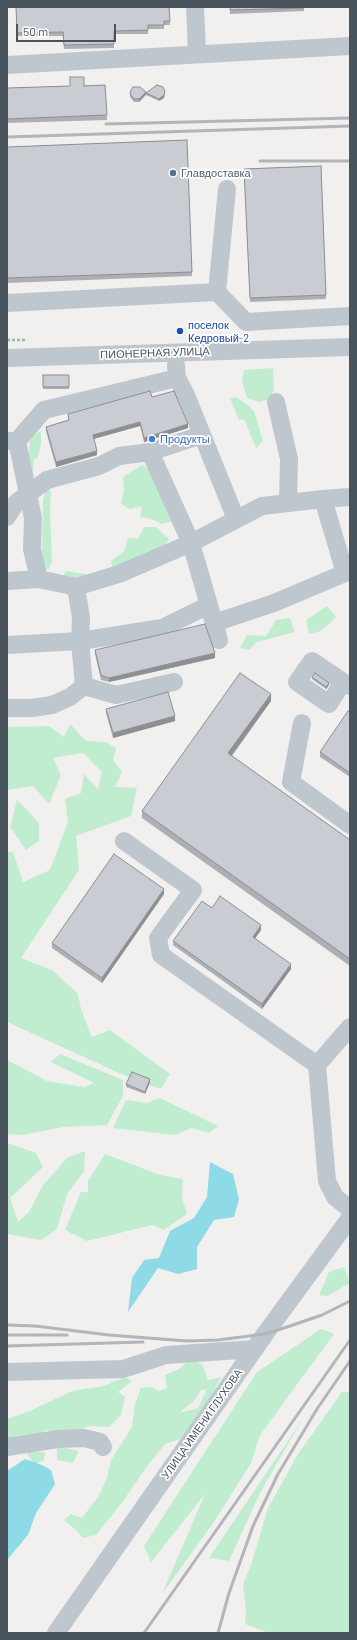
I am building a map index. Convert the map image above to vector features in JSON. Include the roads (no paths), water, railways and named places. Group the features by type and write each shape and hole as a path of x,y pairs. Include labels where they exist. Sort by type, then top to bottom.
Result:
{"street":[{"path":"195,7 197,54"},
{"path":"7,65 350,46"},
{"path":"217,292 228,190"},
{"path":"7,303 217,292 246,322 350,316"},
{"name":"ПИОНЕРНАЯ УЛИЦА","path":"7,358 350,347"},
{"path":"174,352 177,378 186,395 236,519"},
{"path":"39,580 32,549 33,518 29,494 12,441 44,410 177,378"},
{"path":"276,402 289,459 288,502"},
{"path":"7,518 16,503 47,480 99,466 118,456 150,452 202,435"},
{"path":"150,452 191,543 219,640"},
{"path":"7,581 39,580 76,587 119,574 191,543 262,506 288,502 350,497"},
{"path":"214,623 274,603 345,573 323,499"},
{"path":"76,587 81,618 80,641 84,686"},
{"path":"7,645 80,641 162,628 210,605"},
{"path":"84,686 116,695 174,682"},
{"path":"7,708 32,708 52,705 70,697 84,686"},
{"path":"302,723 292,782 350,825"},
{"path":"124,841 193,890 158,938 161,955 317,1065"},
{"path":"350,1027 317,1065 327,1181 335,1197 350,1209"},
{"name":"УЛИЦА ИМЕНИ ГЛУХОВА","path":"56,1633 255,1349 350,1218"},
{"path":"7,1372 123,1369 166,1356 255,1349"},
{"path":"7,1447 58,1439 84,1438 100,1442 103,1447"}],"water":[{"path":"210,1162 233,1174 239,1199 234,1217 214,1220 197,1247 197,1269 178,1274 158,1268 128,1312 132,1278 144,1260 159,1258 170,1231 194,1218 207,1197"},
{"path":"25,1459 51,1470 55,1484 36,1513 28,1535 7,1560 7,1471"}],"railway":[{"path":"106,124 350,118"},
{"path":"7,137 350,126"},
{"path":"260,161 350,161"},
{"path":"7,1325 35,1326 109,1335 187,1341 218,1340 265,1334 322,1315 350,1301"},
{"path":"7,1335 67,1335"},
{"path":"144,1633 350,1340"},
{"path":"7,1346 143,1342"},
{"path":"218,1633 229,1593 253,1526 278,1474 317,1409 350,1361"}],"place":[{"name":"Главдоставка","path":"173,173"},
{"name":"поселок Кедровый-2","path":"180,331"},
{"name":"Продукты","path":"152,439"}]}
